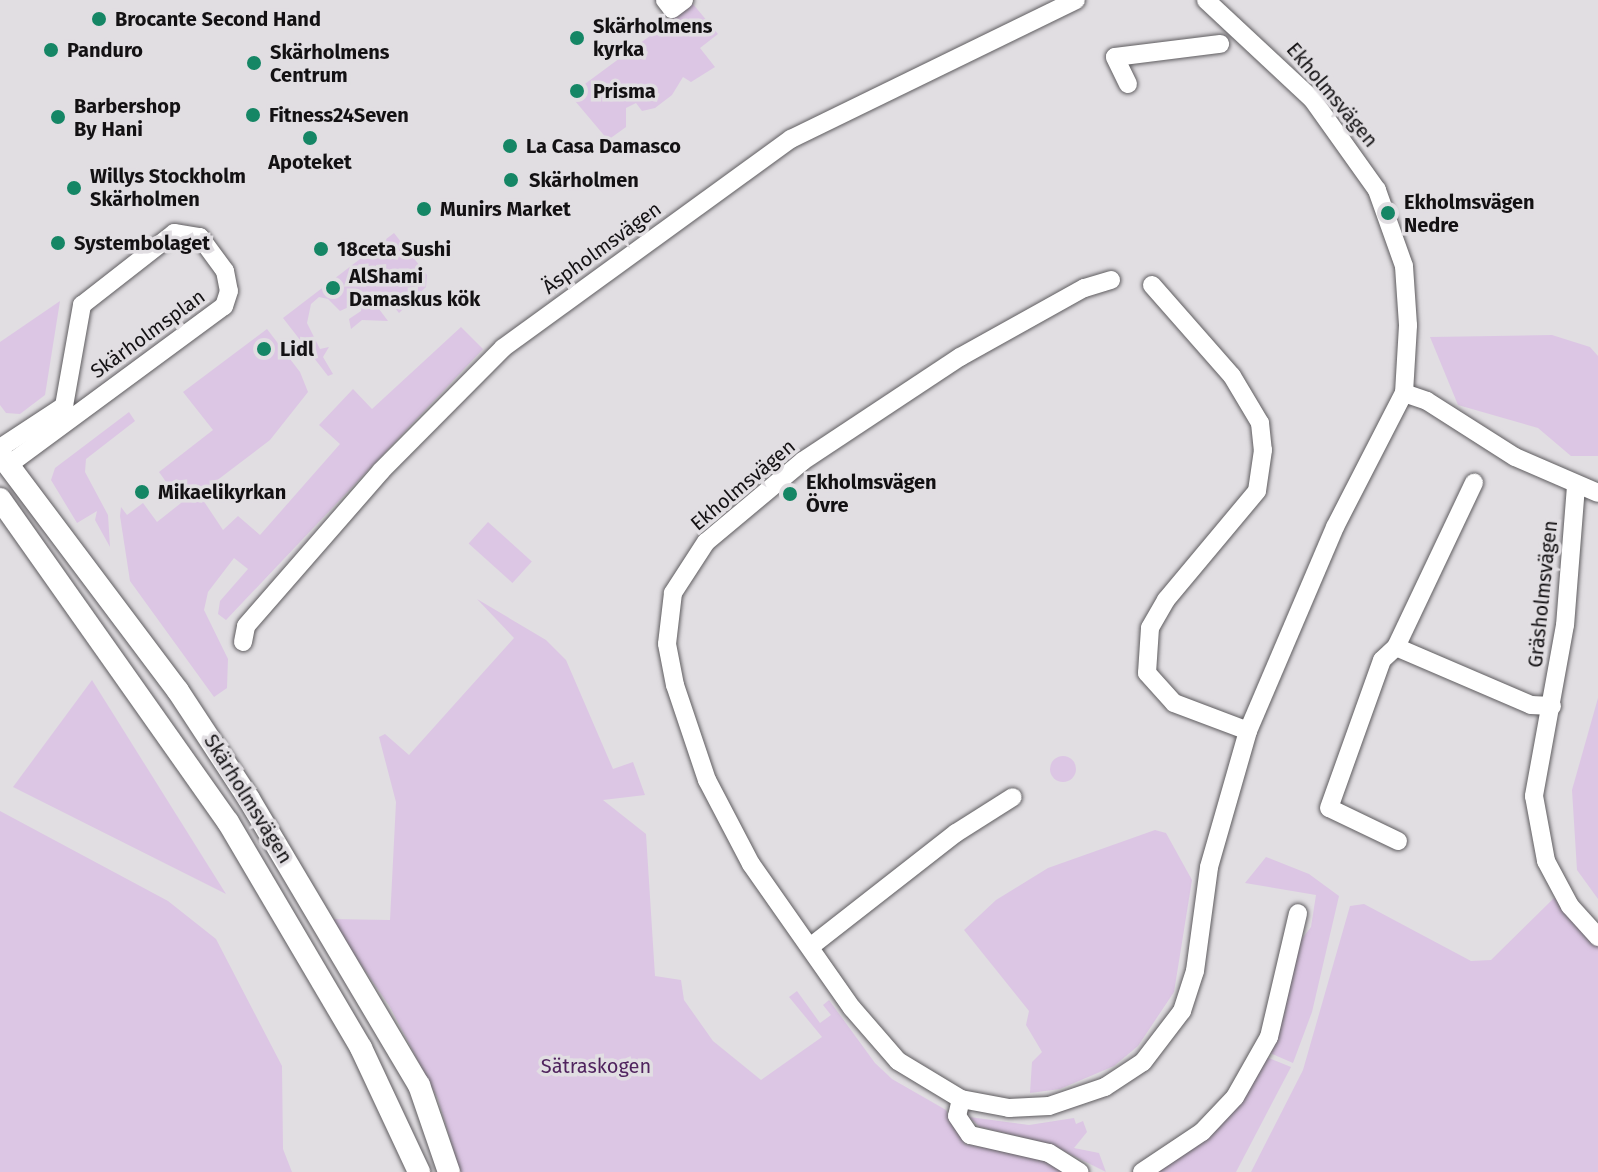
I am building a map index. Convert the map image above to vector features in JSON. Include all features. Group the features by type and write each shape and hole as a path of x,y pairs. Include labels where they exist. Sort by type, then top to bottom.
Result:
{"main road":[{"name":"Skärholmsvägen","path":"2,459 178,691 249,799 419,1085 449,1172"},
{"name":"Skärholmsvägen","path":"0,499 228,822 361,1048 419,1172"}],"street":[{"name":"Äspholmsvägen","path":"243,642 246,626 339,518 503,348 791,139 1076,0"},
{"name":"Ekholmsvägen","path":"1111,280 1084,288 960,357 803,461 706,542 673,593 667,644 675,685 707,780 751,864 884,1047 914,1074 961,1099 1009,1108 1081,1098 1143,1062 1170,1032 1195,971 1209,867 1248,731 1335,527 1404,393 1408,325 1404,266 1377,190 1312,99 1206,0"},
{"path":"1128,84 1115,57 1220,44"},
{"name":"Skärholmsplan","path":"174,233 200,237 225,271 229,291 224,306 2,459 64,406 82,305 174,233"},
{"path":"1152,285 1232,376 1260,423 1263,450 1257,491 1166,600 1150,628 1147,673 1174,703 1248,731"},
{"path":"1404,393 1427,401 1515,457 1598,493"},
{"path":"1398,841 1329,808 1382,660 1396,647 1474,483"},
{"name":"Gräsholmsvägen","path":"1576,486 1565,625 1534,796 1537,831 1556,884 1598,937"},
{"path":"1396,647 1531,705 1552,706"},
{"path":"810,947 956,833 1013,797"},
{"path":"1142,1172 1202,1132 1235,1097 1269,1037 1298,913"},
{"path":"961,1099 957,1116 970,1135 1049,1153 1080,1172"}],"green space":[{"path":"693,4 718,34 700,48 715,67 691,82 683,77 672,95 655,108 642,111 636,103 626,108 626,127 608,140 570,95"},
{"path":"394,233 427,275 426,287 399,313 390,302 379,309 388,321 362,320 351,329 349,319 361,311 363,296 353,296 351,306 340,311 328,299 319,297 311,304 307,323 320,349 329,347 323,357 333,374 328,376 283,318"},
{"path":"60,301 45,395 20,414 6,413 0,405 0,342"},
{"path":"461,327 483,349 226,620 218,614 220,601 248,569 234,558 208,592 204,610 228,659 227,688 214,697 130,581 120,516 121,507 127,515 143,503 157,522 181,503 159,472 213,430 183,392 267,329 300,372 308,392 270,440 199,494 223,530 238,516 260,535 340,444 319,425 353,389 372,409"},
{"path":"1552,335 1590,347 1598,356 1598,456 1571,456 1538,428 1458,405 1430,337"},
{"path":"129,412 135,421 86,459 85,472 108,515 110,547 95,520 97,511 77,523 51,480 55,468"},
{"path":"488,522 532,561 512,583 469,544"},
{"name":"Sätraskogen","path":"477,599 546,640 566,660 613,769 633,762 645,795 603,800 646,834 655,976 681,980 684,1000 713,1041 761,1080 822,1037 789,997 797,991 820,1023 831,1015 823,1005 829,1000 875,1063 892,1079 946,1110 965,1144 1047,1159 1068,1172 460,1172 438,1099 390,1007 330,919 390,920 396,802 379,737 385,734 409,755 514,638"},
{"path":"92,680 226,894 13,787"},
{"path":"1598,698 1598,899 1577,870 1572,790"},
{"path":"1063,756 1072,760 1076,769 1072,778 1063,782 1054,778 1050,769 1054,760"},
{"path":"0,811 168,901 216,939 282,1066 283,1149 292,1172 0,1172"},
{"path":"1155,830 1166,833 1192,880 1174,992 1138,1046 1114,1066 1060,1089 1030,1093 1032,1062 1042,1052 1026,1025 1029,1011 964,930 996,900 1048,868"},
{"path":"1266,857 1309,874 1339,896 1312,1012 1293,1063 1268,1052 1284,1015 1298,944 1311,927 1316,895 1245,883"},
{"path":"1554,898 1598,946 1598,1172 1251,1172 1303,1070 1350,906 1364,904 1471,961 1491,960"},
{"path":"1266,1057 1291,1067 1236,1172 1156,1172"},
{"path":"969,1117 1029,1125 1074,1118 1076,1124 1083,1121 1087,1132 1074,1148 1099,1153 1106,1172 1050,1144 980,1127"}],"place":[{"name":"Brocante Second Hand","path":"99,19"},
{"name":"Skärholmens kyrka","path":"577,38"},
{"name":"Panduro","path":"51,50"},
{"name":"Skärholmens Centrum","path":"254,63"},
{"name":"Prisma","path":"577,91"},
{"name":"Fitness24Seven","path":"253,115"},
{"name":"Barbershop By Hani","path":"58,117"},
{"name":"Apoteket","path":"310,138"},
{"name":"La Casa Damasco","path":"510,146"},
{"name":"Skärholmen","path":"511,180"},
{"name":"Willys Stockholm Skärholmen","path":"74,188"},
{"name":"Munirs Market","path":"424,209"},
{"name":"Ekholmsvägen Nedre","path":"1388,213"},
{"name":"Systembolaget","path":"58,243"},
{"name":"18ceta Sushi","path":"321,249"},
{"name":"AlShami Damaskus kök","path":"333,288"},
{"name":"Lidl","path":"264,349"},
{"name":"Mikaelikyrkan","path":"142,492"},
{"name":"Ekholmsvägen Övre","path":"790,494"}]}
